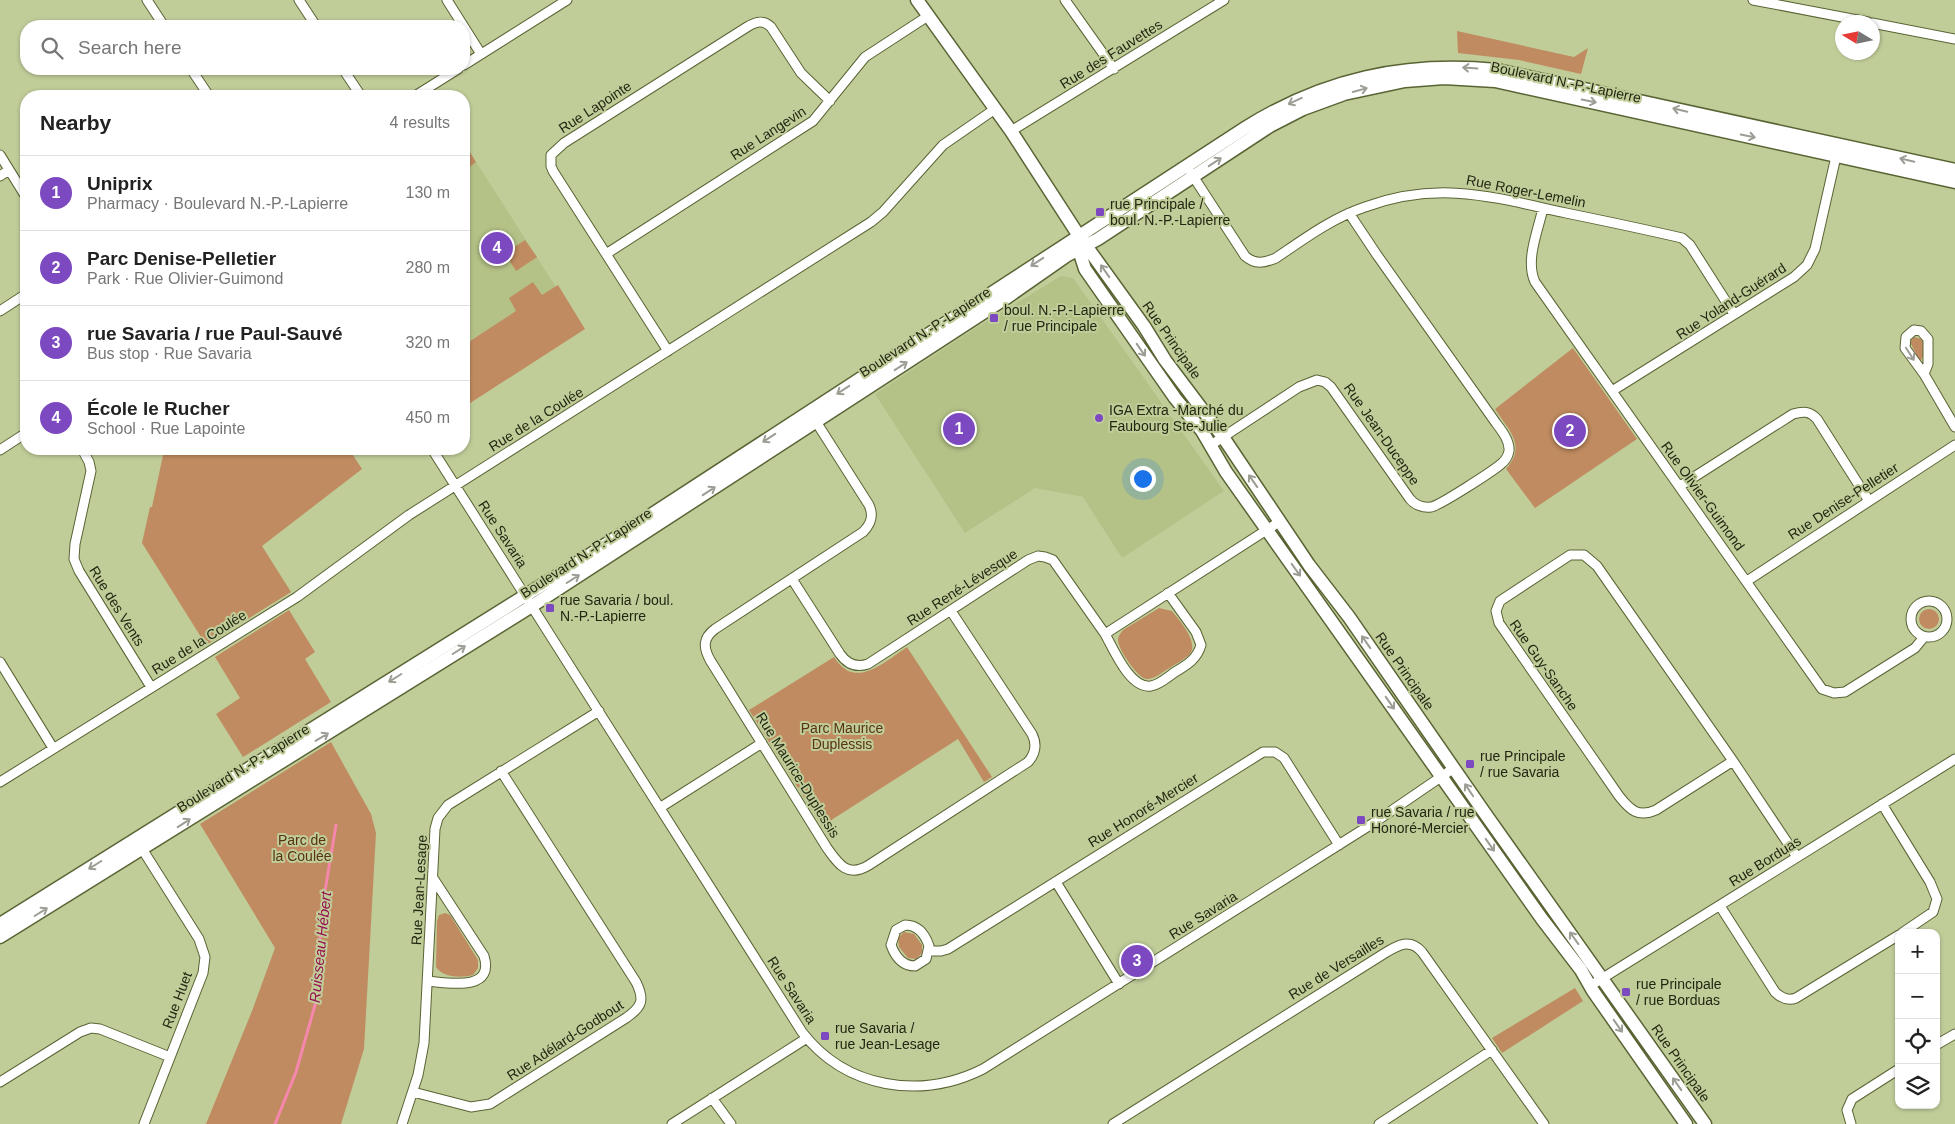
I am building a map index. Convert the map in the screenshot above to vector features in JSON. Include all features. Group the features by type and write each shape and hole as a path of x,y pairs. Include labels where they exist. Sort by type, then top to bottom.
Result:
{"street":[{"path":"147,0 160,20"},
{"path":"299,0 312,20"},
{"path":"447,0 460,20"},
{"path":"470,61 567,0"},
{"name":"Rue Principale","path":"917,0 1011,132 1081,244 1144,326 1165,360 1223,437 1309,565 1349,617 1705,1124"},
{"path":"1065,0 1114,69"},
{"name":"Rue des Fauvettes","path":"1011,132 1224,0"},
{"path":"1753,0 1835,16"},
{"name":"Rue Langevin","path":"606,254 813,121 865,57 928,16"},
{"name":"Rue Lapointe","path":"668,351 553,171 551,155 556,149 747,27 759,22 768,23 795,66 830,101"},
{"path":"1880,25 1955,39"},
{"path":"470,37 481,54"},
{"path":"195,75 205,90"},
{"path":"347,75 357,90"},
{"path":"425,90 448,75"},
{"name":"Boulevard N.-P.-Lapierre","path":"0,937 140,844 529,601 1190,172 1280,120 1316,104 1382,85 1444,78 1484,80 1523,86 1838,150 1955,170"},
{"name":"Rue de la Coulée","path":"0,782 297,597 388,529 878,217 943,144 995,109"},
{"name":"Boulevard N.-P.-Lapierre","path":"1838,150 1955,182"},
{"name":"Rue Yoland-Guérard","path":"1612,391 1794,277 1810,261 1815,249 1838,150"},
{"path":"0,155 20,187"},
{"path":"0,176 9,170"},
{"name":"Rue Roger-Lemelin","path":"1190,172 1245,256 1258,263 1268,262 1276,258 1349,213 1396,197 1430,192 1471,193 1684,239 1690,245 1734,314"},
{"name":"Rue Olivier-Guimond","path":"1543,208 1530,262 1532,276 1817,683 1826,692 1836,694 1845,692 1914,648 1924,637 1935,637 1946,625 1946,615 1942,608 1932,601 1916,606 1911,616 1915,630 1924,637"},
{"name":"Rue Jean-Duceppe","path":"1211,445 1298,387 1317,380 1325,382 1332,387 1410,499 1421,506 1434,507 1494,469 1506,458 1509,452 1508,444 1496,423 1349,213"},
{"name":"Rue Principale","path":"1081,244 1085,269 1145,356 1211,445 1226,472 1565,948 1686,1124"},
{"path":"0,311 20,298"},
{"path":"1924,374 1955,427"},
{"path":"1680,486 1793,414 1803,412 1813,414 1817,419 1869,500"},
{"name":"Rue Maurice-Duplessis","path":"813,417 869,505 872,520 863,532 708,634 705,641 705,649 710,660 834,857 842,866 851,870 864,868 1028,762 1035,751 1035,739 951,610"},
{"path":"0,450 20,437"},
{"name":"Rue Denise-Pelletier","path":"1747,581 1955,445"},
{"name":"Rue des Vents","path":"85,455 89,462 90,475 75,544 74,559 79,571 151,688"},
{"name":"Rue Savaria","path":"436,455 807,1038 837,1064 860,1076 881,1083 900,1086 933,1086 958,1080 983,1069 1375,822 1454,768"},
{"path":"1168,593 1196,632 1200,645 1195,658 1171,675 1152,686 1143,685 1137,683 1128,673 1104,634 1168,593 1268,530 1280,522"},
{"name":"Rue Guy-Sanche","path":"1733,761 1656,810 1645,814 1631,810 1614,789 1498,623 1496,612 1500,601 1567,557 1581,554 1587,557 1597,566 1733,761 1797,856"},
{"name":"Rue René-Lévesque","path":"792,579 840,654 846,661 856,666 868,664 1028,560 1038,556 1045,557 1058,565 1104,634"},
{"path":"0,662 53,748"},
{"name":"Rue Jean-Lesage","path":"402,1124 422,1056 428,981 435,830 441,813 448,805 599,711"},
{"path":"661,807 762,743"},
{"name":"Rue Honoré-Mercier","path":"929,951 948,949 1260,753 1268,751 1277,753 1284,758 1339,845"},
{"name":"Rue Borduas","path":"1590,986 1955,759"},
{"name":"Rue Adélard-Godbout","path":"412,1092 471,1107 490,1104 626,1018 637,1010 641,1002 642,994 636,982 501,771"},
{"path":"1882,804 1930,882 1937,899 1933,912 1908,929"},
{"name":"Boulevard N.-P.-Lapierre","path":"0,924 140,844"},
{"name":"Rue Huet","path":"140,844 199,939 205,957 203,973 144,1124"},
{"path":"428,981 473,982 483,975 486,965 484,956 433,878"},
{"path":"1056,882 1119,984"},
{"path":"1720,906 1774,992 1782,998 1796,998 1895,937"},
{"name":"Rue Honoré-Mercier","path":"905,925 916,927 928,941 929,951 921,964 907,965 900,960 891,942 898,928 905,925"},
{"name":"Rue de Versailles","path":"1112,1124 1384,952 1402,944 1414,945 1422,952 1544,1124"},
{"path":"0,1082 80,1032 91,1028 108,1032 170,1057"},
{"path":"1940,1043 1955,1034"},
{"path":"672,1124 807,1038"},
{"path":"1379,1124 1492,1050"},
{"path":"1851,1124 1847,1110 1852,1099 1895,1072"},
{"path":"712,1098 731,1124"}],"shaded area":[{"path":"470,152 556,287 470,341"},
{"path":"1061,276 1073,278 1224,491 1122,558 1083,497 1035,488 965,533 875,394 971,331"}],"green space":[{"path":"1457,31 1574,57 1588,48 1581,74 1519,60 1458,53"},
{"path":"470,152 476,162 470,166"},
{"path":"525,240 537,257 516,271 505,253"},
{"path":"533,282 542,295 558,285 585,329 470,403 470,341 516,311 509,298"},
{"path":"1914,337 1923,341 1924,352 1921,360 1919,360 1910,342"},
{"path":"1573,348 1637,439 1535,508 1506,469 1515,453 1514,438 1495,409"},
{"path":"163,455 353,455 362,469 262,546 291,592 206,645 142,543 150,507 152,507"},
{"path":"1159,608 1172,611 1187,631 1192,643 1192,649 1190,654 1183,659 1156,676 1147,679 1143,678 1129,663 1121,650 1118,639 1123,630"},
{"path":"1929,609 1936,612 1939,619 1936,626 1929,629 1922,626 1919,619 1922,612"},
{"path":"289,610 315,652 305,659 331,702 243,757 216,714 240,698 215,657"},
{"name":"Parc Maurice Duplessis","path":"907,647 992,777 984,782 958,739 822,826 749,710 834,657 842,667 851,672 860,673 879,666"},
{"name":"Parc de la Coulée","path":"331,742 371,814 376,833 364,1049 341,1124 206,1124 252,1011 275,948 200,824"},
{"path":"445,913 450,915 478,960 478,968 473,975 458,977 448,975 439,971 436,967 437,921 439,915"},
{"path":"904,932 914,934 922,945 922,953 916,959 908,958 899,947 898,938"},
{"path":"1575,988 1583,1001 1502,1053 1492,1038"}],"waterway":[{"name":"Ruisseau Hébert","path":"275,1124 296,1072 315,1005 322,909 336,825"}],"place":[{"name":"rue Principale / boul. N.-P.-Lapierre","path":"1100,212"},
{"name":"École le Rucher","path":"497,248"},
{"name":"boul. N.-P.-Lapierre / rue Principale","path":"994,318"},
{"name":"IGA Extra -Marché du Faubourg Ste-Julie","path":"1099,418"},
{"name":"Uniprix","path":"959,429"},
{"name":"Parc Denise-Pelletier","path":"1570,431"},
{"name":"rue Savaria / boul. N.-P.-Lapierre","path":"550,608"},
{"name":"rue Principale / rue Savaria","path":"1470,764"},
{"name":"rue Savaria / rue Honoré-Mercier","path":"1361,820"},
{"name":"rue Savaria / rue Paul-Sauvé","path":"1137,961"},
{"name":"rue Principale / rue Borduas","path":"1626,992"},
{"name":"rue Savaria / rue Jean-Lesage","path":"825,1036"}]}
